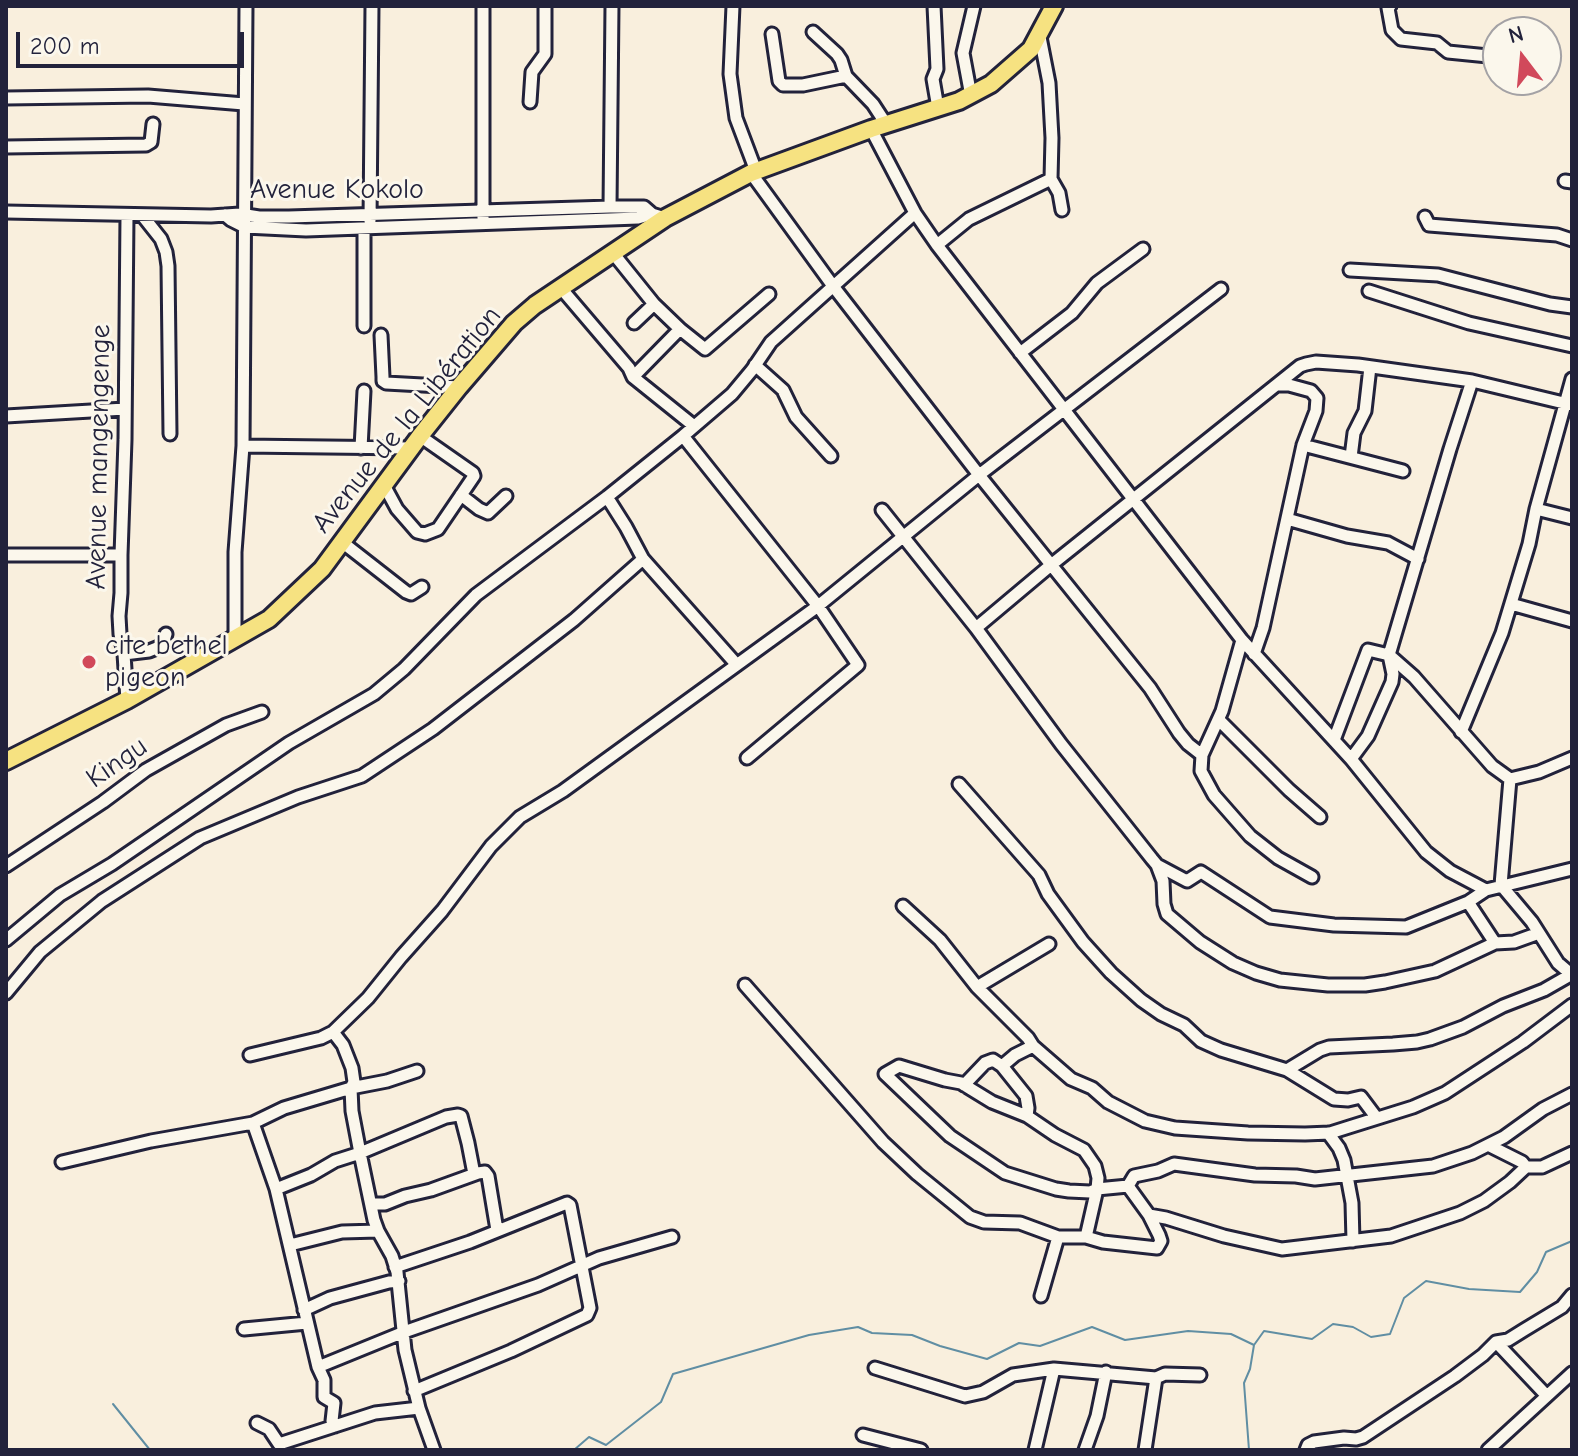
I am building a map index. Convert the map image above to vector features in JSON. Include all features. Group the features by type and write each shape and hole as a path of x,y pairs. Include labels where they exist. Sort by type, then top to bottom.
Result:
{"highway":[{"name":"Avenue de la Libération","path":"6,761 127,700 269,619 322,569 415,442 514,323 560,287 613,253 658,216 754,172 971,96 1009,70 1031,49 1054,6"}],"street":[{"path":"235,640 235,552 243,446 246,6"},
{"path":"364,326 372,6"},
{"path":"483,6 483,217"},
{"path":"530,102 532,72 545,54 545,6"},
{"path":"610,207 612,6"},
{"path":"733,6 730,74 736,118 754,172 833,286 1150,688 1179,733 1202,755"},
{"path":"934,6 937,69 933,79 938,108"},
{"path":"971,96 963,53 974,6"},
{"path":"1390,6 1392,30 1401,39 1437,43 1448,52 1482,55"},
{"path":"813,32 837,54 846,76 873,104 879,127 915,213 937,245 1242,640 1351,759 1426,852 1450,871 1486,890"},
{"path":"1039,32 1049,83 1051,179 1059,193 1062,210"},
{"path":"772,34 779,81 783,85 803,85 846,76"},
{"path":"6,98 148,96 244,104"},
{"path":"6,147 135,147 151,142 153,124"},
{"path":"937,245 969,219 1051,179"},
{"path":"483,217 610,207 644,207 658,216"},
{"name":"Avenue Kokolo","path":"6,212 225,215 306,230 483,217"},
{"path":"6,940 60,895 112,864 289,743 374,694 404,669 476,595 607,497 732,394 771,342 915,213"},
{"name":"Avenue mangengenge","path":"127,215 119,616 127,700"},
{"path":"142,215 161,239 168,266 170,434"},
{"path":"483,217 658,216"},
{"path":"1425,217 1429,225 1557,235 1572,240"},
{"path":"1020,353 1072,313 1097,283 1143,249"},
{"path":"613,253 654,304 705,349 769,294"},
{"path":"1350,270 1438,275 1572,307"},
{"path":"560,287 629,368 633,377 694,426"},
{"path":"250,1055 321,1038 333,1032 368,998 442,911 491,846 520,817 563,791 818,606 979,475 1221,289"},
{"path":"1369,291 1469,323 1572,346"},
{"path":"634,323 654,304"},
{"path":"633,377 680,329"},
{"path":"381,335 383,381 386,383 459,387"},
{"path":"976,628 1300,366 1311,362 1370,367 1472,381 1568,405"},
{"path":"755,365 783,390 796,417 831,456"},
{"path":"1351,457 1354,433 1365,411 1370,367"},
{"path":"1461,732 1502,633 1568,405 1572,379"},
{"path":"1351,759 1368,736 1392,682 1389,655 1472,381"},
{"path":"1254,654 1263,628 1303,445 1316,411 1317,398 1311,391 1277,385"},
{"path":"361,448 364,391"},
{"path":"6,416 125,409"},
{"path":"683,436 818,606 858,665 747,758"},
{"path":"243,446 361,448 415,442 474,476 438,529 425,534 417,532 404,518 384,485"},
{"path":"1303,445 1403,471"},
{"path":"461,495 485,513 506,496"},
{"path":"607,497 643,559 737,665"},
{"path":"1536,509 1572,518"},
{"path":"882,510 1157,865 1163,881 1167,914 1200,942 1233,963 1280,980 1365,985 1435,971 1495,943 1514,942 1539,933"},
{"path":"1287,519 1347,536 1388,543 1418,559"},
{"path":"342,542 406,592 411,594 422,587"},
{"path":"6,555 121,555"},
{"path":"6,993 40,952 102,901 200,838 298,797 362,776 433,729 574,620 643,559"},
{"path":"1511,604 1572,621"},
{"path":"124,654 159,647 166,634"},
{"path":"1242,640 1219,720 1202,755 1201,771 1206,784 1250,836 1278,858 1312,877"},
{"path":"1334,740 1368,650 1389,655 1414,677 1492,766 1510,779 1539,772 1572,758"},
{"name":"Kingu","path":"6,866 146,770 226,725 262,712"},
{"path":"1219,720 1320,817"},
{"path":"1287,1070 1329,1047 1430,1039 1463,1027 1572,975 1558,963 1518,903 1501,885 1510,779"},
{"path":"959,784 1039,875 1048,894 1083,942 1141,1000 1184,1025 1210,1045 1287,1070 1334,1099 1361,1097 1376,1117"},
{"path":"1157,865 1187,881 1201,872 1270,917 1334,925 1406,927 1468,902 1486,890 1572,869"},
{"path":"1468,902 1495,943"},
{"path":"903,906 940,940 977,987 1033,1046 1071,1079 1092,1088 1108,1102 1145,1121 1175,1128 1248,1133 1328,1133 1413,1107 1445,1093 1523,1042 1572,1005"},
{"path":"977,987 1049,944"},
{"path":"745,985 883,1142 970,1217 984,1222 1020,1223 1058,1237 1086,1237 1157,1248 1161,1241 1149,1215 1128,1186"},
{"path":"333,1032 349,1057 354,1082 351,1088 352,1111 371,1204 378,1231 399,1281 405,1350 414,1391 434,1450"},
{"path":"1005,1070 1033,1046"},
{"path":"964,1085 985,1063 993,1060 1026,1096 1027,1116"},
{"path":"1086,1237 1097,1189 1098,1178 1095,1166 1084,1150 1027,1116 992,1102 964,1085 899,1066 885,1074 950,1136 1005,1173 1069,1191 1090,1192 1097,1189 1128,1186"},
{"path":"62,1162 177,1136 253,1123 284,1108 417,1071"},
{"path":"1128,1186 1134,1176 1174,1164 1315,1179 1433,1166 1472,1153 1504,1137 1543,1109 1572,1094"},
{"path":"276,1189 335,1161 458,1115 461,1116 474,1174"},
{"path":"253,1123 276,1189 318,1367 324,1380 324,1397 334,1403 332,1421 335,1426"},
{"path":"1328,1133 1342,1153 1352,1203 1353,1241"},
{"path":"1488,1145 1526,1167"},
{"path":"1149,1215 1282,1249 1391,1236 1460,1213 1484,1201 1526,1167 1542,1167 1572,1153"},
{"path":"371,1204 385,1204 485,1172 497,1230"},
{"path":"395,1267 470,1242 567,1203 583,1264 590,1310 587,1315 468,1370 414,1391"},
{"path":"290,1245 342,1232 378,1231"},
{"path":"318,1367 404,1332 538,1285 583,1264 672,1237"},
{"path":"1041,1296 1058,1237"},
{"path":"304,1310 330,1298 399,1281"},
{"path":"1306,1450 1314,1442 1363,1437 1455,1376 1496,1342 1508,1340 1562,1307 1572,1295"},
{"path":"244,1329 307,1323"},
{"path":"1496,1342 1546,1395"},
{"path":"875,1368 965,1396 983,1392 1013,1375 1054,1369 1156,1378 1165,1374 1200,1375"},
{"path":"1035,1450 1054,1369"},
{"path":"1085,1450 1097,1416 1106,1372"},
{"path":"1488,1450 1572,1373"},
{"path":"1145,1450 1156,1378"},
{"path":"257,1423 269,1429 279,1444 375,1413 419,1408"},
{"path":"863,1435 921,1450"}],"waterway":[{"path":"574,1450 589,1437 606,1445 661,1402 673,1374 809,1335 858,1327 872,1333 912,1335 987,1359 1019,1343 1040,1346 1092,1327 1125,1340 1188,1331 1231,1334 1254,1345 1264,1331 1312,1339 1333,1324 1353,1327 1371,1337 1390,1334 1404,1298 1426,1281 1469,1289 1520,1292 1537,1272 1546,1252 1572,1241"},
{"path":"1249,1450 1244,1383 1254,1345"},
{"path":"113,1404 150,1450"}],"place":[{"name":"cite bethel pigeon","path":"89,662"}]}
